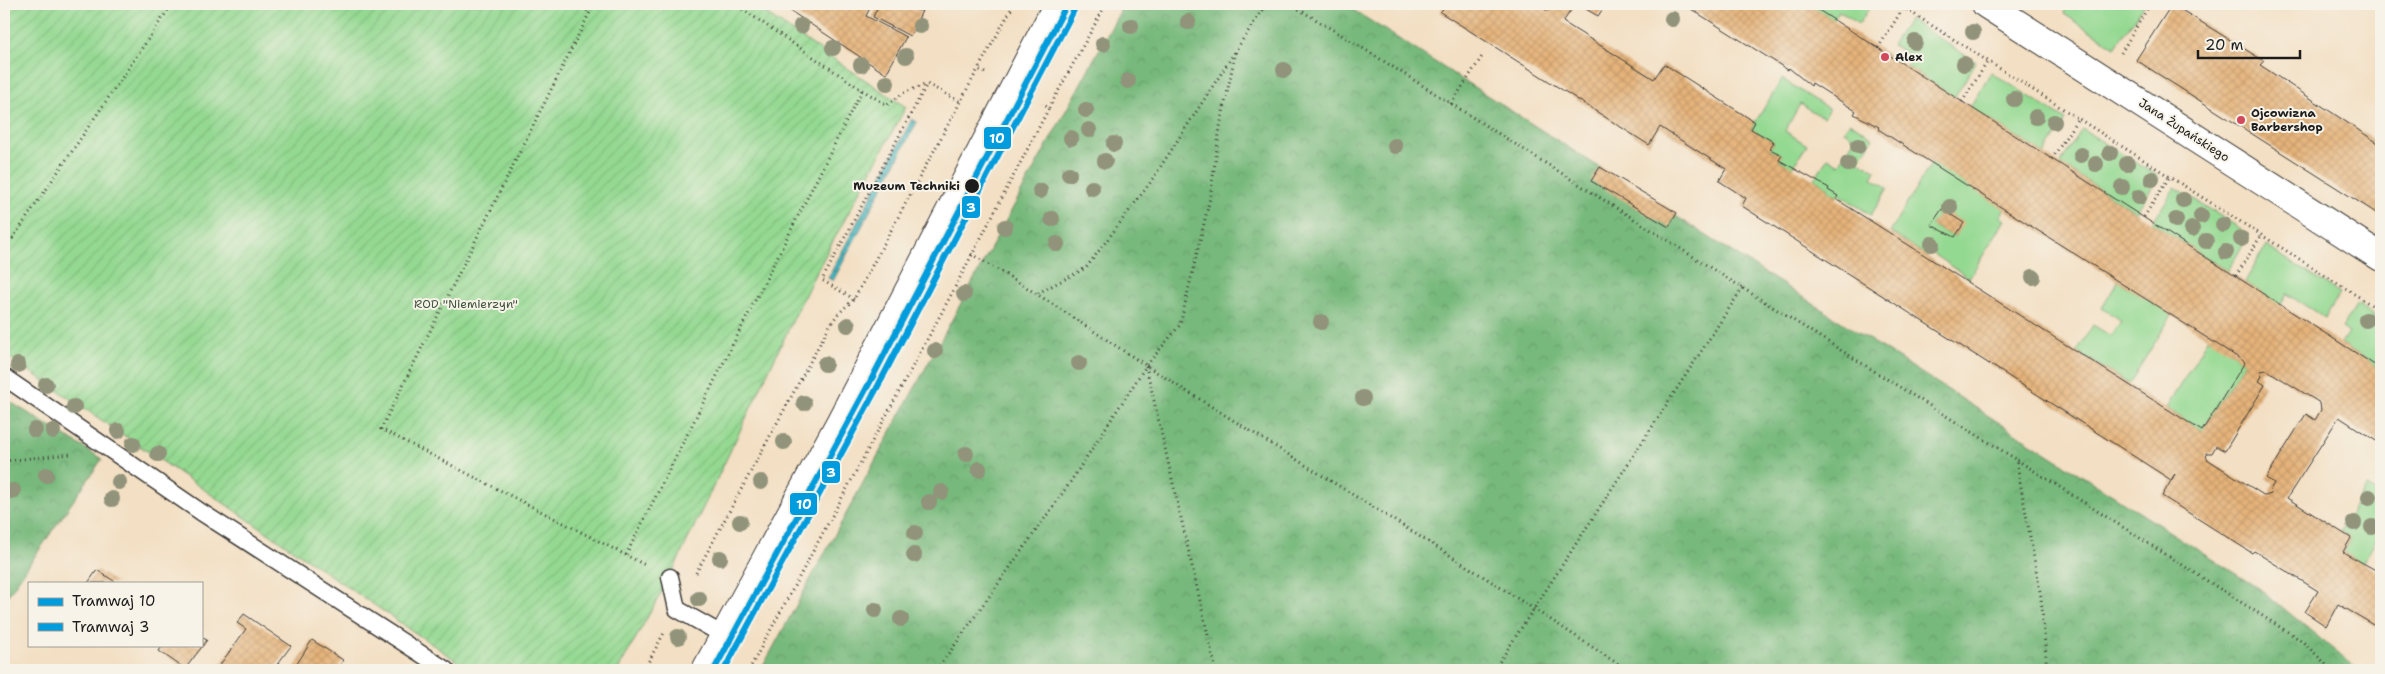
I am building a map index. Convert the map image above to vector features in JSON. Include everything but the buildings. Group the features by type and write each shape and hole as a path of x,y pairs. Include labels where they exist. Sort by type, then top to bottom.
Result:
{"street":[{"path":"706,670 841,421 1058,4"},
{"name":"Jana Żupańskiego","path":"1986,4 2381,257"}],"lane":[{"path":"4,376 200,512 446,670"},
{"path":"670,577 677,609 724,636"}],"path":[{"path":"4,232 13,238 172,4"},
{"path":"573,4 590,12"},
{"path":"594,4 381,429 626,555 862,90"},
{"path":"735,4 887,105 903,93 927,84 961,102"},
{"path":"644,670 830,325 838,314 854,299 1014,4"},
{"path":"749,670 942,312 1048,108 1106,4"},
{"path":"1038,293 1086,268 1150,184 1266,4"},
{"path":"1290,4 1357,43 1833,346 2016,459 2302,641 2332,670"},
{"path":"1898,4 2381,311"},
{"path":"2118,57 2150,4"},
{"path":"1878,48 1904,7"},
{"path":"936,670 1070,484 1146,366 1180,325 1210,198 1220,127 1236,50"},
{"path":"1451,104 1484,55"},
{"path":"1962,102 1988,61"},
{"path":"978,69 986,74"},
{"path":"854,299 822,280 927,84"},
{"path":"1041,103 1048,108"},
{"path":"2052,159 2078,118"},
{"path":"2144,218 2170,176"},
{"path":"2236,276 2262,234"},
{"path":"971,254 1038,293 1146,366 1535,609 1628,670"},
{"path":"1494,670 1743,287"},
{"path":"1146,366 1216,670"},
{"path":"4,462 66,455"},
{"path":"2016,459 2041,597 2047,670"}],"green space":[{"name":"ROD \"Niemierzyn\"","path":"4,4 751,4 906,107 813,278 670,577 618,670 470,670 4,354"},
{"path":"1124,4 1344,4 2264,592 2358,670 761,670"},
{"path":"1809,4 1872,4 1859,24 1839,11 1833,20"},
{"path":"2067,4 2145,4 2115,47 2064,14"},
{"path":"1909,19 1976,62 1955,97 1906,66 1912,56 1892,45"},
{"path":"1991,72 2066,120 2044,154 1970,107"},
{"path":"1782,79 1829,109 1824,118 1800,104 1785,131 1807,145 1792,168 1779,160 1782,155 1770,149 1774,142 1751,129"},
{"path":"1850,122 1873,138 1859,161 1876,171 1872,178 1888,188 1871,215 1839,194 1838,196 1828,190 1829,188 1814,179 1828,158 1839,165 1855,138 1844,131"},
{"path":"2082,129 2159,177 2136,212 2060,164"},
{"path":"1932,162 2005,209 2000,217 2005,220 1969,278 1931,252 1927,256 1890,232","holes":["1942,209 1963,223 1955,237 1931,225"]},
{"path":"2175,187 2249,234 2228,271 2152,223"},
{"path":"2266,246 2340,293 2325,318 2287,294 2280,305 2245,282"},
{"path":"2118,281 2172,315 2129,384 2077,351 2093,325 2111,336 2121,321 2102,308"},
{"path":"2357,304 2381,320 2381,369 2341,343 2348,332 2342,328"},
{"path":"2209,338 2245,362 2202,431 2166,408"},
{"path":"4,398 102,459 4,601"},
{"path":"2366,487 2379,494 2381,490 2381,533 2362,563 2343,552 2351,538 2340,531"}],"water":[{"path":"912,119 917,122 833,281 828,278"}],"tram line":[{"name":"10","path":"714,670 870,382 1067,4"},
{"name":"3","path":"724,670 878,386 1075,8"}],"place":[{"name":"Alex","path":"1885,57"},
{"name":"Ojcowizna Barbershop","path":"2241,120"},
{"name":"Muzeum Techniki","path":"972,186"}]}
